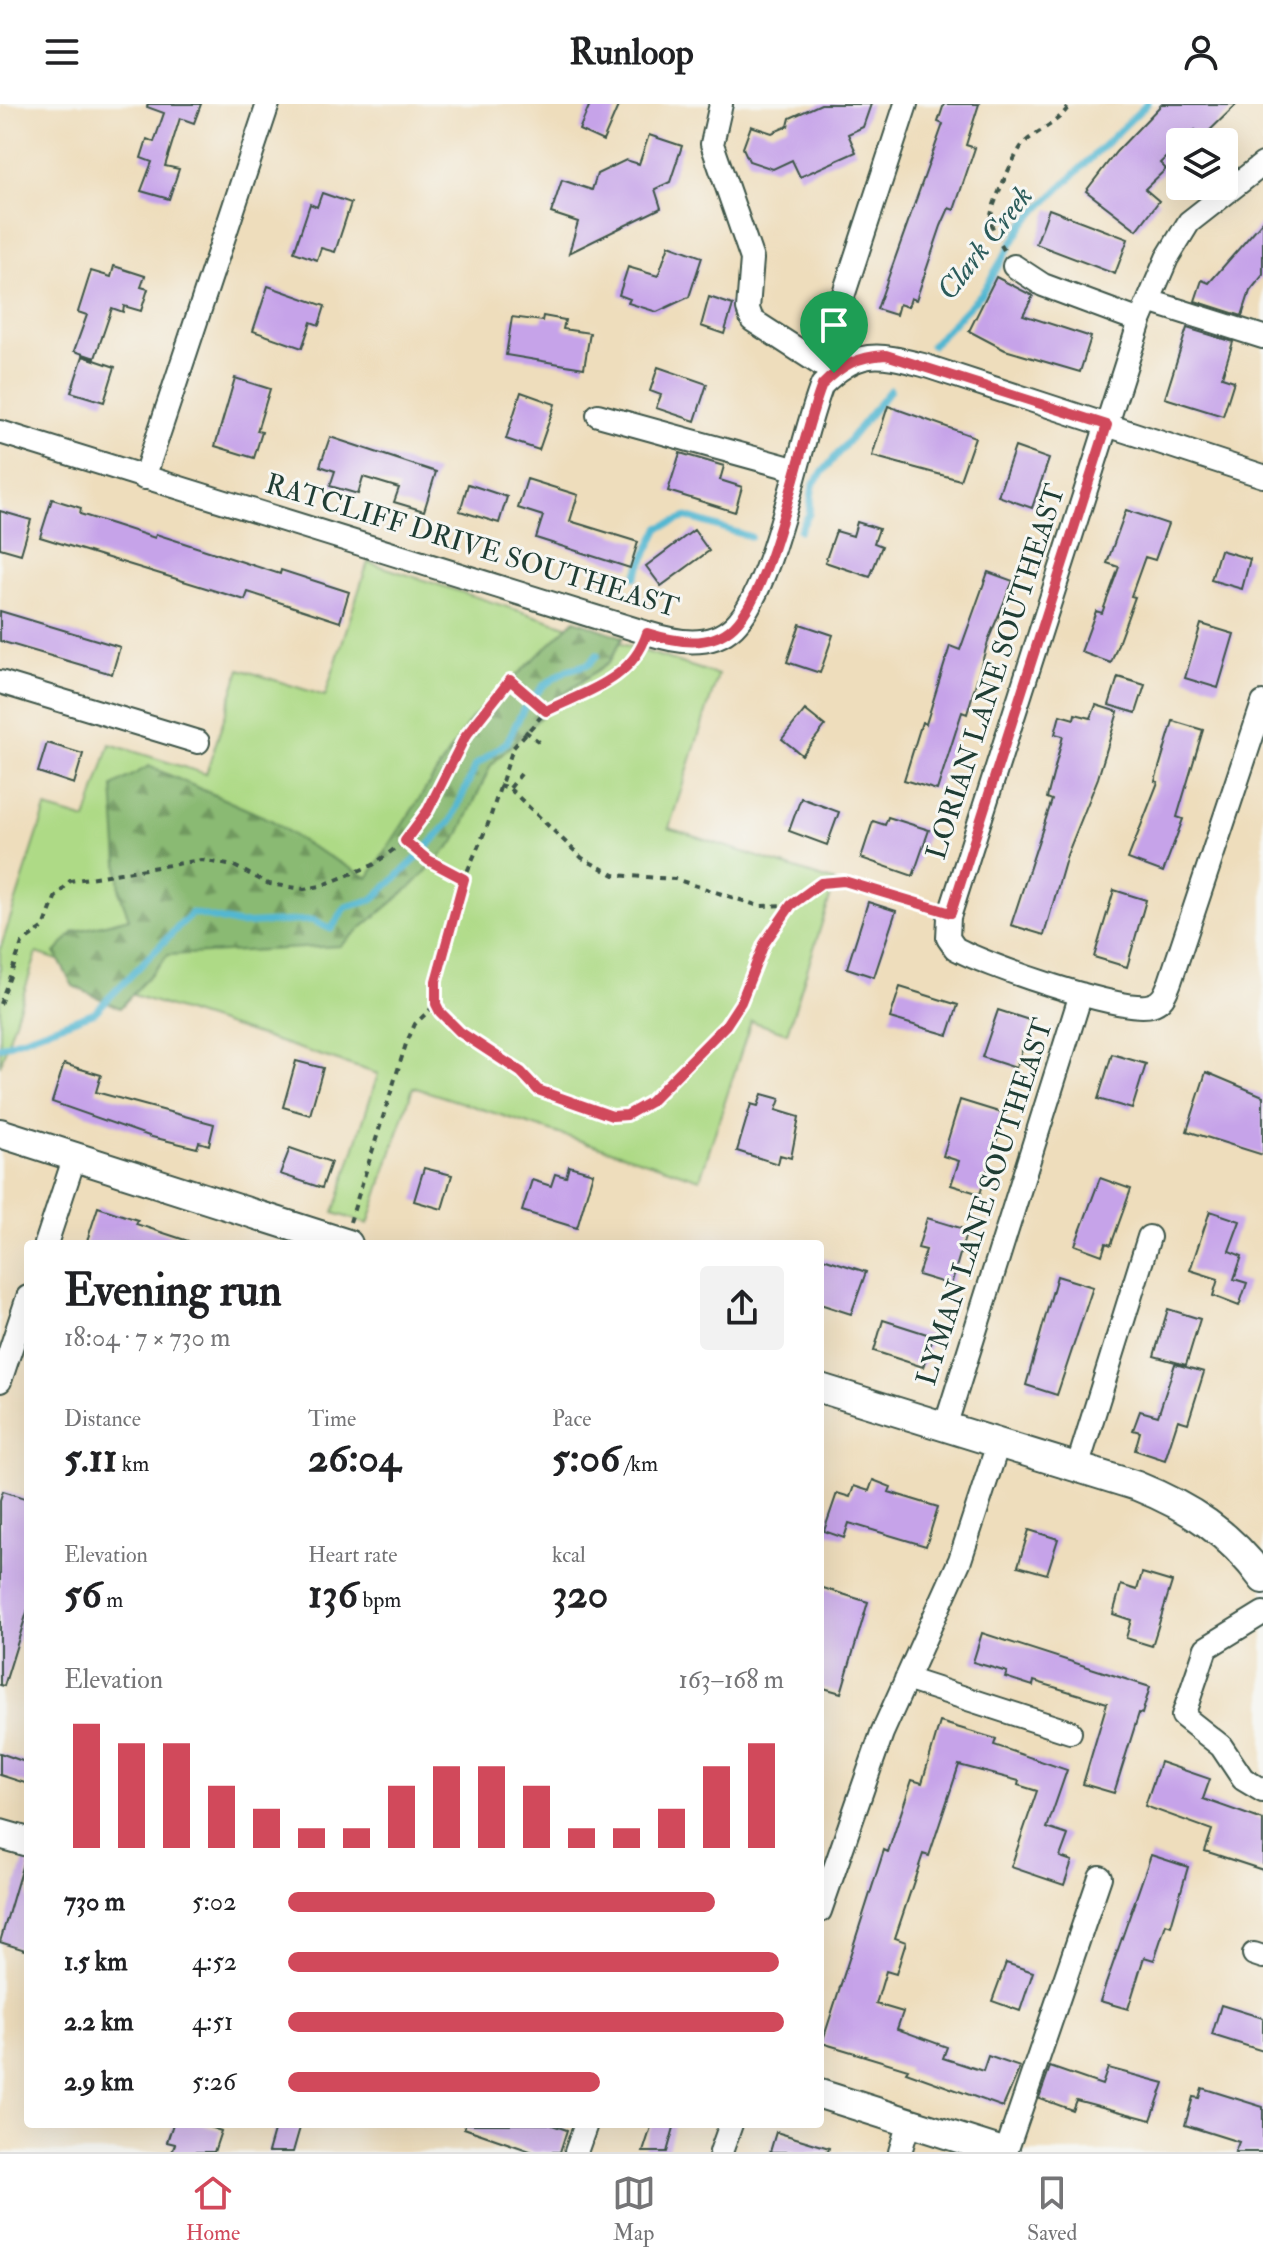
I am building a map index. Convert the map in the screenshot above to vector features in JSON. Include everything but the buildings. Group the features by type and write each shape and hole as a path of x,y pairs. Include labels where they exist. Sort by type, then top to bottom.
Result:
{"main road":[{"path":"0,1133 333,1240"},
{"path":"824,1389 1137,1486 1181,1504 1222,1532 1263,1579"},
{"path":"0,1834 24,1841"},
{"path":"824,2095 1005,2152"}],"street":[{"path":"144,478 268,104"},
{"path":"721,104 712,144 750,250 748,309 752,320 838,369"},
{"path":"838,369 829,339 906,104"},
{"name":"LORIAN LANE SOUTHEAST","path":"1081,994 964,954 948,938 951,913 1144,311 1167,258 1189,222 1263,164"},
{"path":"1014,266 1043,285 1263,337"},
{"path":"838,369 862,357 886,355 1263,476"},
{"name":"RATCLIFF DRIVE SOUTHEAST","path":"0,432 663,638 700,642 733,628 747,610 767,564 822,385 838,369"},
{"path":"598,415 794,469"},
{"path":"0,682 198,742"},
{"path":"1081,994 1134,1007 1156,1004 1165,995 1263,703"},
{"name":"LYMAN LANE SOUTHEAST","path":"945,1427 1081,994"},
{"path":"47,1240 75,1156"},
{"path":"1077,1468 1149,1237"},
{"path":"0,1381 24,1309"},
{"path":"824,1900 882,1733 951,1583 998,1444"},
{"path":"1263,1613 1206,1648 1183,1716 1221,1746 1243,1779 1263,1791"},
{"path":"906,1679 1070,1732"},
{"path":"1005,2152 1100,1877"},
{"path":"900,2152 909,2122"},
{"path":"576,2152 585,2128"},
{"path":"721,2152 730,2128"}],"path":[{"path":"994,234 991,215 1022,144 1057,123 1071,104"},
{"path":"645,642 629,667 546,711 513,748 485,833 464,879 436,981 436,1004 451,1025 512,1065 538,1090 599,1113 627,1115 657,1096 726,1025 741,1002 760,952 791,905 821,883 837,880 951,913"},
{"path":"0,1004 22,943 44,927 55,898 70,881 201,860 234,866 269,884 304,889 363,870 405,841 428,810 458,749 510,680 546,711"},
{"path":"525,731 542,744"},
{"path":"509,788 521,774"},
{"path":"499,785 509,788 575,853 614,875 675,879 750,905 791,905"},
{"path":"405,841 428,860 464,879"},
{"path":"346,1240 406,1044 415,1024 436,1004"}],"green space":[{"path":"368,562 718,675 669,828 835,882 787,1033 751,1021 700,1179 413,1087 368,1224 334,1213 378,1074 124,992 127,983 37,953 0,1066 0,950 46,808 86,820 110,744 206,774 240,669 325,696"},
{"path":"575,620 623,637 609,662 564,694 491,765 457,839 413,885 340,946 168,955 120,1008 73,986 55,953 74,932 129,918 120,894 113,786 149,766 271,820 306,844 368,878 471,719"}],"waterway":[{"name":"Clark Creek","path":"932,345 982,293 1024,223 1147,104"},
{"name":"Clark Creek","path":"800,530 809,514 813,484 890,390"},
{"name":"Clark Creek","path":"635,577 659,528 687,517 751,537"},
{"name":"Clark Creek","path":"0,1047 95,1012 192,913 239,924 312,920 331,929 346,907 372,900 451,821 476,765 507,742 524,708 544,685 567,670 589,664 597,655"}],"route":[{"path":"886,355 1107,425 951,913 844,881 821,883 791,905 764,944 741,1002 726,1025 650,1102 627,1115 612,1116 556,1098 538,1090 521,1072 460,1032 440,1012 436,1004 436,981 464,879 428,860 405,841 428,810 465,737 510,680 515,688 546,711 604,684 629,667 642,651 647,633 684,642 700,642 733,628 756,594 811,412 822,385 834,373 843,364 862,357 886,355"}]}
